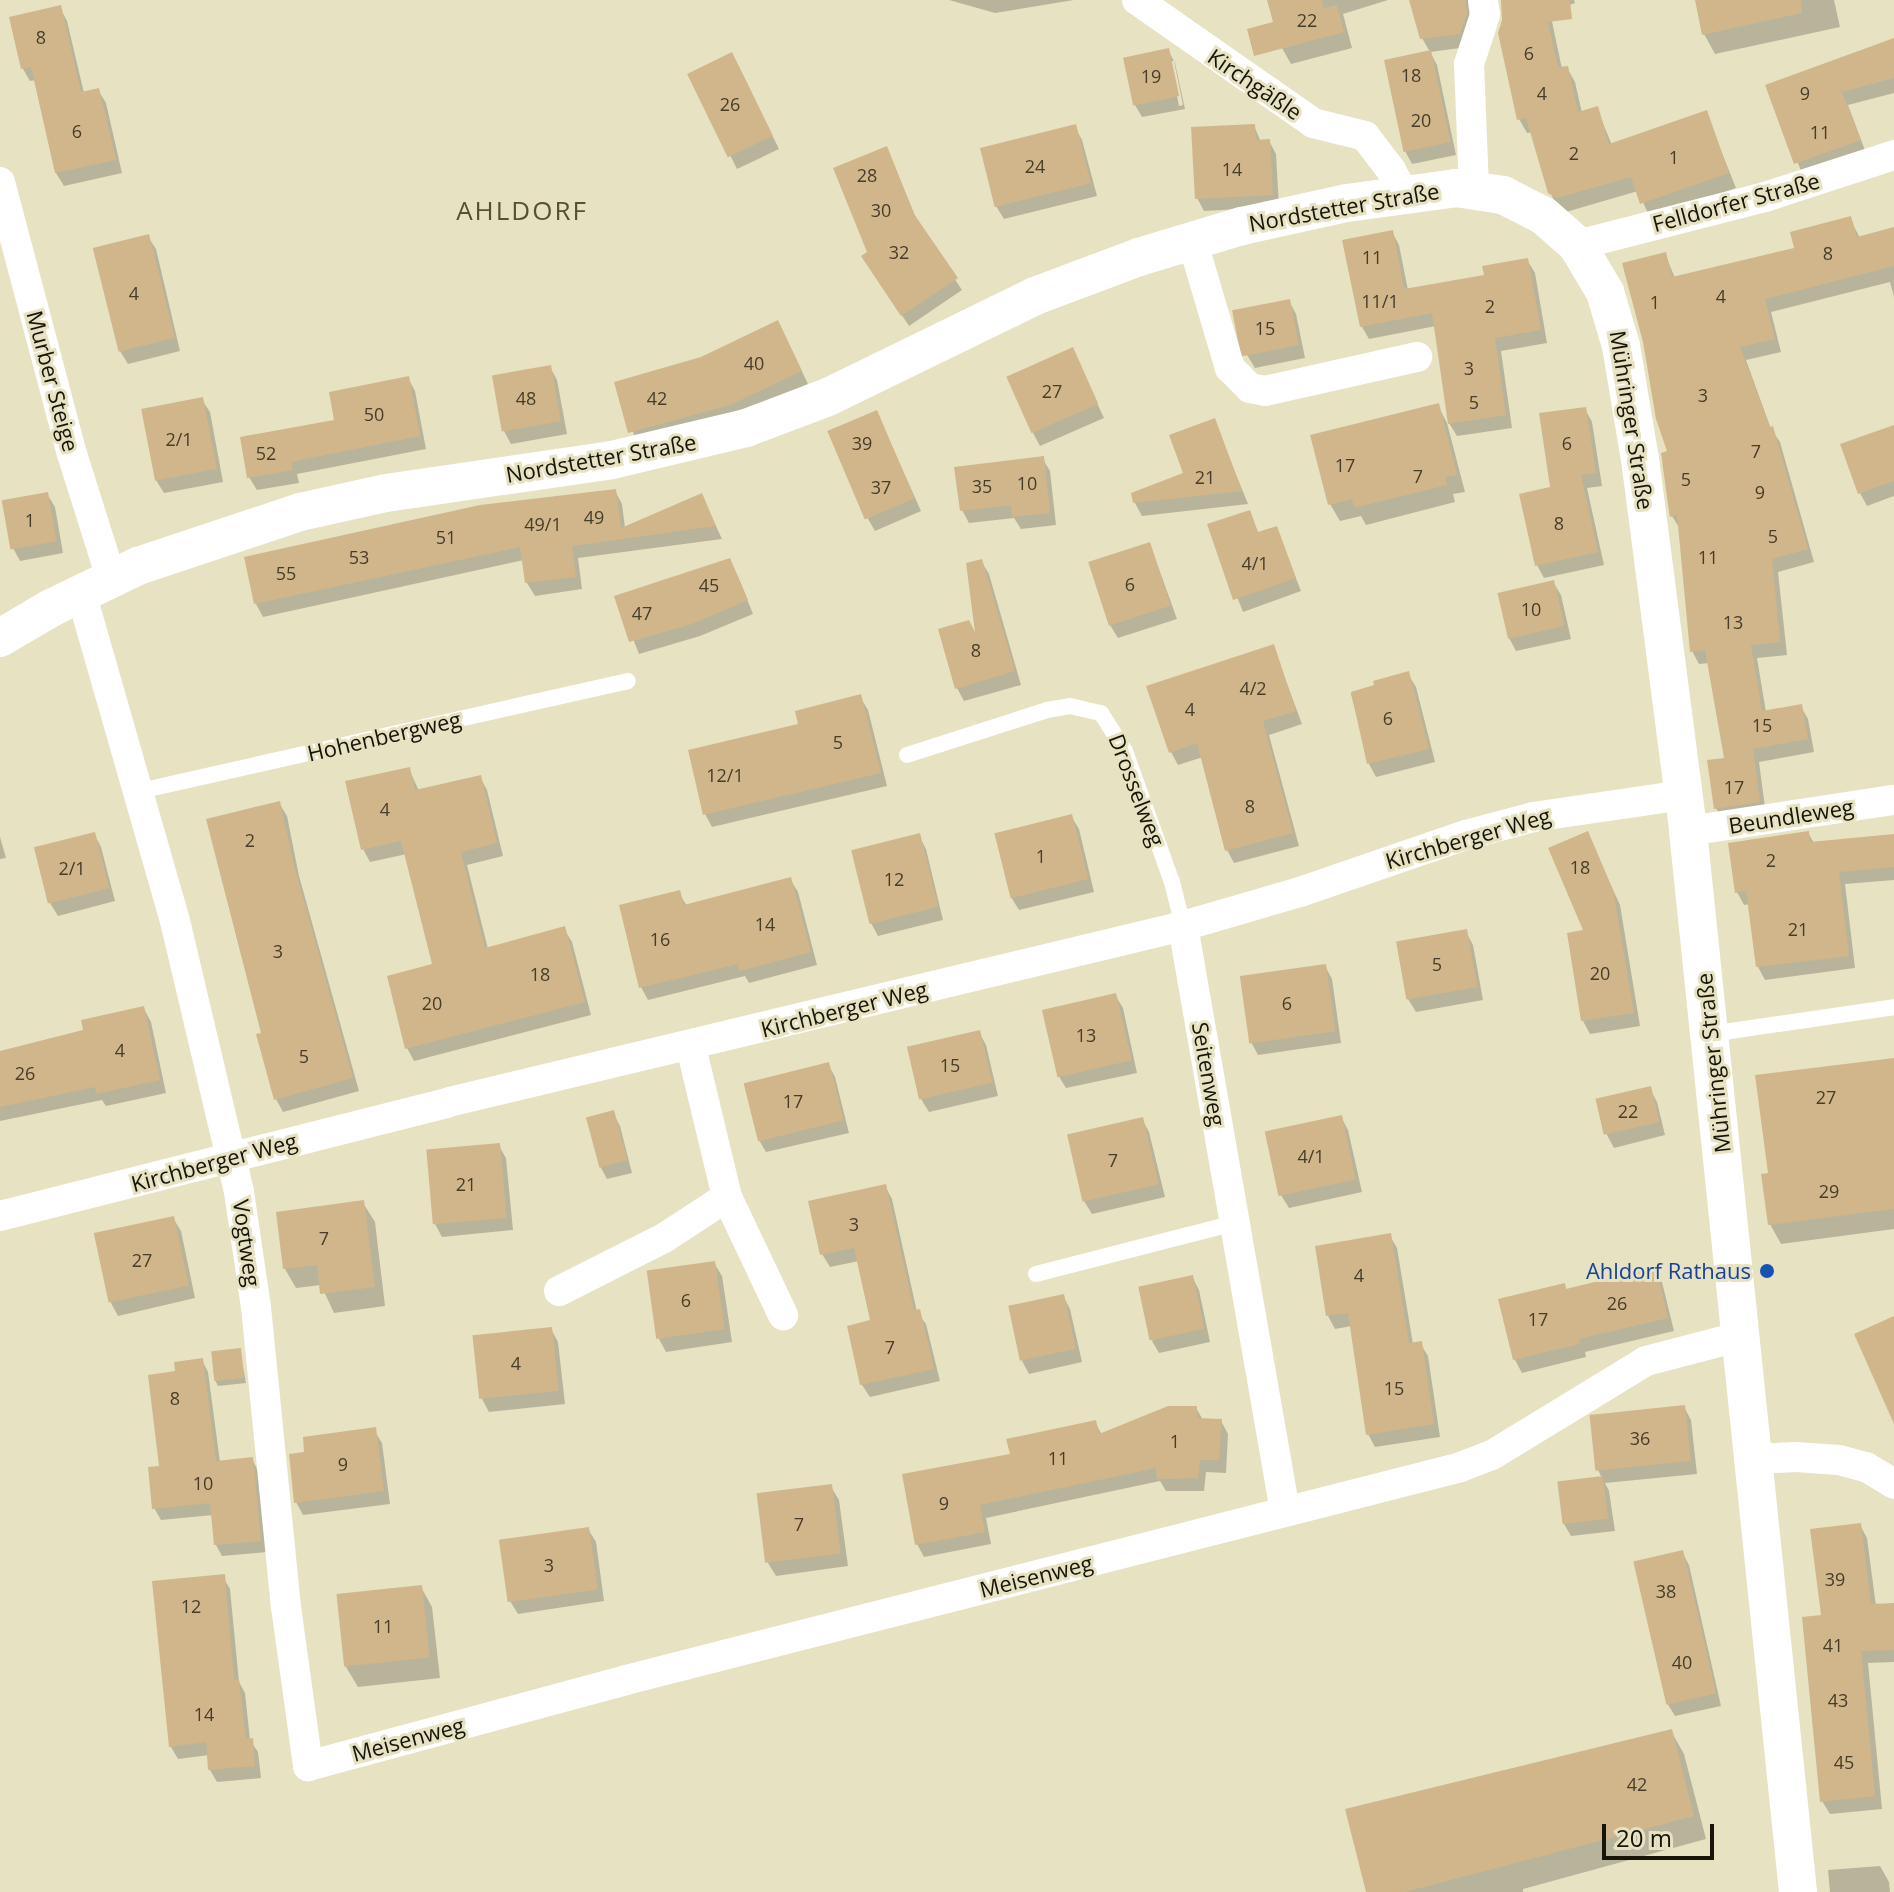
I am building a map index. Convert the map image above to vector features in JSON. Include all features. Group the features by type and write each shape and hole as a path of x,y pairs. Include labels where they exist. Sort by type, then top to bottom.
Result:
{"street":[{"name":"Kirchgäßle","path":"1137,0 1313,123 1365,136 1391,170 1403,193"},
{"path":"1474,188 1471,175 1469,64 1485,15 1483,0"},
{"name":"Felldorfer Straße","path":"1577,245 1765,197 1894,155"},
{"name":"Murber Steige","path":"0,182 72,454 96,586"},
{"name":"Nordstetter Straße","path":"0,638 96,586 179,551 300,512 386,493 612,460 746,428 828,397 1035,296 1192,240 1242,226 1403,193 1474,188 1503,195 1544,216 1577,245"},
{"path":"1192,240 1230,368 1250,388 1265,391 1417,357"},
{"name":"Mühringer Straße","path":"1577,245 1605,292 1621,346 1640,459 1686,813 1798,1892"},
{"name":"Vogtweg","path":"96,586 140,791 232,1158 256,1307 286,1607 308,1766"},
{"name":"Beundleweg","path":"1686,813 1894,800"},
{"name":"Kirchberger Weg","path":"0,1216 1183,926 1262,904 1491,827 1580,808 1686,813"},
{"name":"Seitenweg","path":"1183,926 1285,1511"},
{"path":"691,1047 727,1197 783,1315"},
{"path":"559,1291 664,1238 727,1197"},
{"name":"Meisenweg","path":"308,1766 626,1680 1458,1468 1502,1449 1646,1361 1742,1336"},
{"path":"1755,1459 1796,1457 1839,1460 1866,1467 1894,1484"}],"lane":[{"name":"Hohenbergweg","path":"140,791 628,681"},
{"name":"Drosselweg","path":"907,755 1047,710 1070,706 1101,713 1125,751 1147,807 1183,926"},
{"path":"1710,1034 1894,1007"},
{"path":"1036,1274 1234,1223"}],"building":[{"path":"1267,0 1322,0 1324,8 1337,5 1344,32 1254,56 1247,29 1273,22"},
{"path":"1409,0 1465,0 1467,13 1460,34 1420,39"},
{"path":"1501,0 1570,0 1572,19 1548,22 1558,67 1568,66 1578,112 1598,106 1609,144 1707,110 1729,173 1640,204 1631,177 1557,198 1548,193 1526,118 1517,120 1498,33 1502,20"},
{"path":"1695,0 1801,0 1802,13 1702,35"},
{"path":"61,5 81,92 99,88 116,160 55,173 31,67 21,69 9,17"},
{"path":"1894,38 1894,78 1842,92 1861,140 1794,164 1765,85"},
{"path":"1169,48 1179,96 1133,106 1123,58"},
{"path":"1431,50 1451,142 1404,152 1384,60"},
{"path":"732,52 773,136 728,158 687,74"},
{"path":"1076,124 1091,183 995,207 980,148"},
{"path":"1255,124 1256,140 1270,139 1273,195 1195,199 1191,127"},
{"path":"887,146 914,214 958,278 901,316 861,256 867,252 833,168"},
{"path":"1851,216 1857,237 1894,227 1894,266 1765,299 1775,339 1740,347 1770,427 1773,426 1808,549 1772,559 1780,642 1751,645 1762,711 1802,704 1808,739 1753,749 1760,802 1714,809 1707,760 1724,758 1705,650 1690,652 1677,515 1670,517 1661,453 1667,451 1656,419 1643,342 1622,263 1666,252 1672,277 1794,248 1790,232"},
{"path":"1393,230 1404,289 1484,275 1482,266 1528,258 1541,330 1495,338 1506,415 1448,424 1432,313 1360,327 1342,240"},
{"path":"149,234 175,338 119,352 93,248"},
{"path":"1290,299 1299,345 1241,356 1232,310"},
{"path":"778,320 802,371 730,405 628,433 614,382 701,357"},
{"path":"1073,347 1098,404 1032,433 1006,377"},
{"path":"551,365 561,421 502,432 492,375"},
{"path":"409,376 420,436 291,462 293,470 247,478 240,437 334,420 329,392"},
{"path":"203,397 217,469 155,481 141,409"},
{"path":"1439,403 1457,475 1445,477 1447,485 1354,508 1352,499 1328,505 1310,435"},
{"path":"1586,407 1596,473 1581,475 1598,552 1535,566 1519,494 1550,487 1539,413"},
{"path":"877,410 915,498 865,519 827,431"},
{"path":"1215,418 1242,491 1133,503 1131,493 1183,473 1169,435"},
{"path":"1894,425 1894,481 1858,494 1840,444"},
{"path":"1044,456 1050,513 1012,517 1011,505 960,511 954,467"},
{"path":"616,489 621,528 702,493 716,526 572,546 576,577 525,583 520,547 254,604 244,557 480,505"},
{"path":"48,492 57,541 10,549 2,500"},
{"path":"1250,510 1258,532 1277,526 1296,578 1233,600 1207,524"},
{"path":"1150,542 1171,606 1109,626 1088,562"},
{"path":"730,558 748,600 692,624 629,642 614,596"},
{"path":"982,559 1015,671 955,689 938,629 969,620 975,632 966,563"},
{"path":"1554,580 1565,626 1508,639 1497,593"},
{"path":"1274,644 1296,711 1263,721 1293,833 1225,851 1197,743 1169,753 1146,686"},
{"path":"1409,671 1429,749 1367,764 1351,692 1374,685 1373,681"},
{"path":"861,694 881,773 703,815 688,750 798,724 795,711"},
{"path":"410,767 415,790 481,775 497,843 461,852 485,948 565,926 585,1002 405,1049 387,976 432,964 401,841 361,850 345,781"},
{"path":"280,801 293,861 353,1078 274,1100 256,1034 261,1033 206,819"},
{"path":"1072,814 1088,879 1011,898 994,833"},
{"path":"1588,831 1613,890 1634,1013 1581,1021 1567,933 1583,930 1548,848"},
{"path":"1809,831 1810,842 1894,834 1894,867 1839,872 1849,956 1756,967 1746,891 1735,893 1728,843"},
{"path":"95,832 109,888 48,904 34,847"},
{"path":"920,833 938,907 869,924 851,850"},
{"path":"791,877 811,952 739,971 738,964 639,988 619,905 680,890 684,905"},
{"path":"1467,929 1477,987 1406,1000 1396,942"},
{"path":"1326,964 1335,1031 1249,1043 1240,976"},
{"path":"1116,993 1132,1060 1057,1077 1042,1010"},
{"path":"144,1006 160,1080 96,1094 95,1087 0,1107 0,1051 83,1030 81,1020"},
{"path":"980,1030 992,1083 919,1099 907,1047"},
{"path":"1894,1058 1894,1209 1768,1225 1761,1174 1768,1173 1755,1075"},
{"path":"829,1062 844,1120 758,1142 744,1083"},
{"path":"1651,1086 1659,1122 1604,1135 1595,1099"},
{"path":"614,1110 627,1160 599,1168 586,1118"},
{"path":"1342,1115 1356,1180 1278,1196 1265,1131"},
{"path":"1143,1117 1159,1184 1083,1202 1067,1135"},
{"path":"500,1143 507,1218 433,1224 426,1149"},
{"path":"886,1184 914,1310 920,1309 934,1369 860,1385 847,1326 870,1320 854,1248 820,1255 808,1201"},
{"path":"364,1200 375,1287 320,1294 317,1265 283,1269 276,1212"},
{"path":"174,1216 189,1285 109,1302 94,1233"},
{"path":"1391,1233 1409,1343 1422,1341 1434,1424 1366,1435 1348,1313 1326,1316 1315,1246"},
{"path":"715,1261 725,1329 656,1339 647,1271"},
{"path":"1656,1267 1668,1318 1579,1339 1580,1344 1513,1360 1498,1299 1565,1283 1566,1289"},
{"path":"1193,1275 1204,1329 1150,1340 1138,1287"},
{"path":"1064,1294 1076,1349 1020,1361 1008,1306"},
{"path":"1894,1316 1894,1424 1854,1334"},
{"path":"552,1327 559,1391 479,1399 472,1335"},
{"path":"241,1348 244,1378 214,1381 211,1351"},
{"path":"203,1358 216,1461 253,1457 261,1541 214,1545 210,1503 152,1509 148,1467 159,1466 148,1375 175,1371 174,1362"},
{"path":"1685,1405 1691,1461 1595,1471 1590,1415"},
{"path":"1168,1406 1197,1406 1197,1418 1222,1419 1219,1460 1200,1460 1198,1478 1157,1479 1156,1468 980,1505 985,1532 915,1545 902,1474 1010,1454 1006,1439 1096,1420 1099,1434"},
{"path":"376,1427 384,1491 294,1503 289,1454 304,1452 303,1437"},
{"path":"1603,1476 1608,1519 1563,1524 1557,1482"},
{"path":"832,1484 841,1553 765,1563 757,1493"},
{"path":"1861,1523 1871,1604 1894,1603 1894,1650 1861,1651 1875,1796 1820,1802 1802,1617 1821,1615 1810,1529"},
{"path":"589,1527 598,1589 508,1602 499,1540"},
{"path":"1683,1550 1716,1693 1666,1705 1633,1561"},
{"path":"225,1574 234,1680 239,1679 246,1739 253,1738 255,1766 208,1770 206,1742 169,1747 152,1581"},
{"path":"422,1585 430,1658 344,1667 336,1594"},
{"path":"1672,1729 1694,1816 1405,1892 1366,1892 1345,1809"}],"place":[{"name":"Ahldorf Rathaus","path":"1767,1271"}],"district":[{"name":"AHLDORF","path":"522,211"}]}
